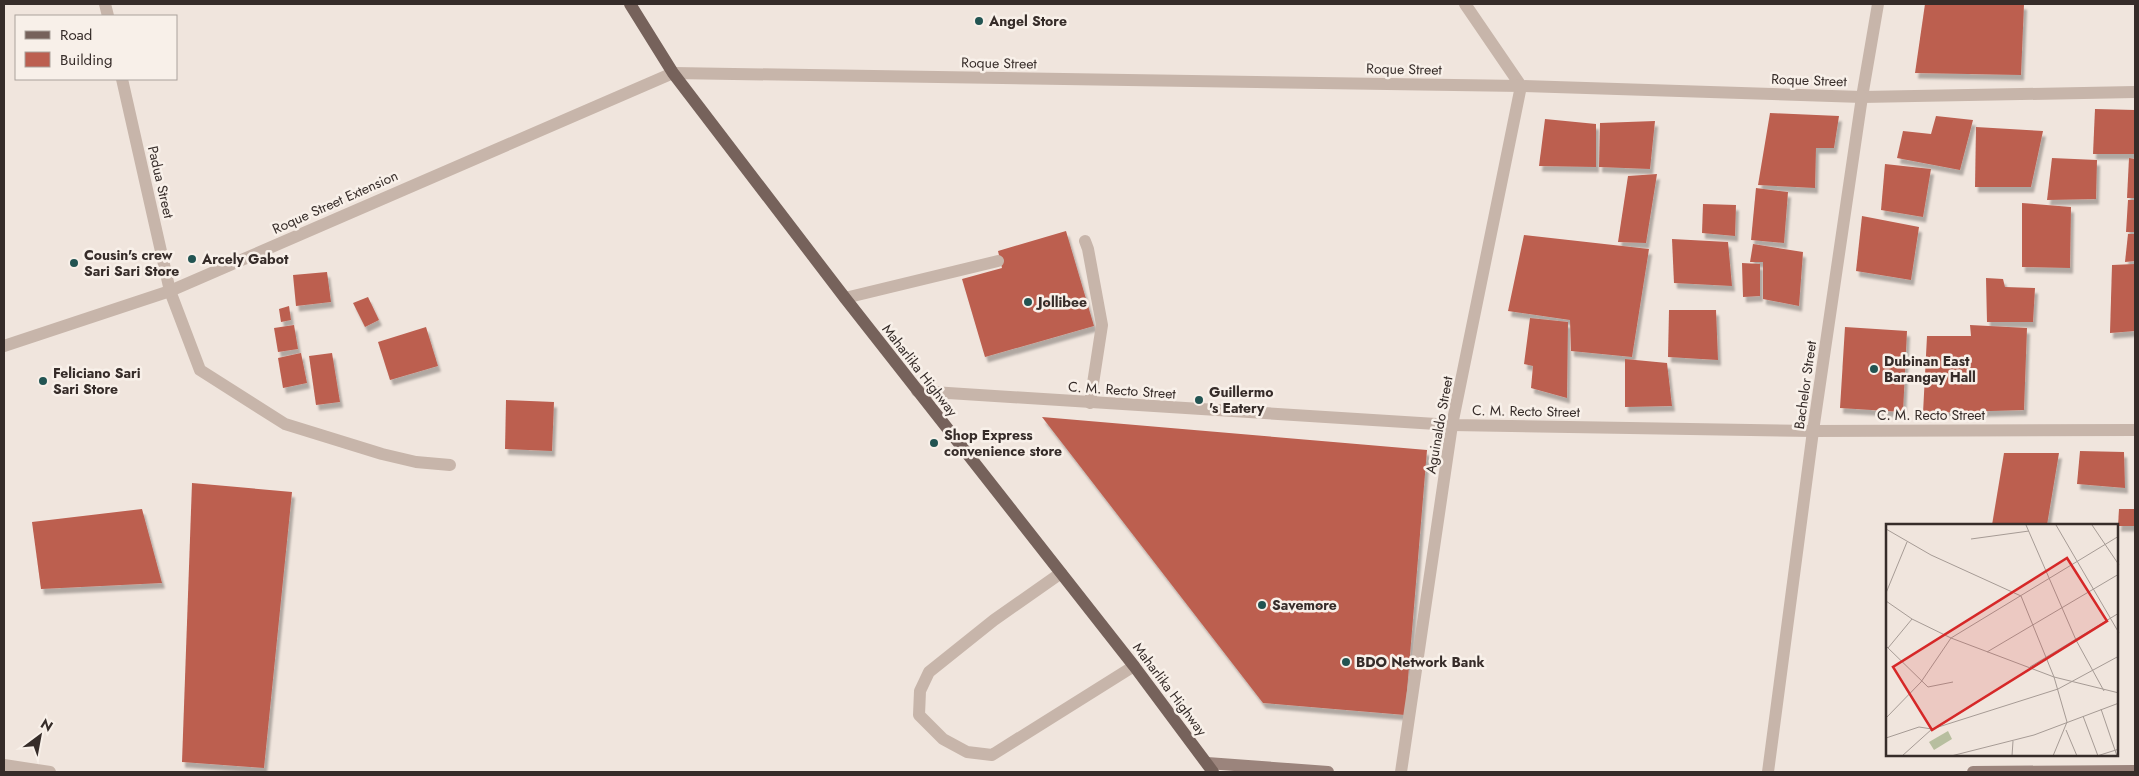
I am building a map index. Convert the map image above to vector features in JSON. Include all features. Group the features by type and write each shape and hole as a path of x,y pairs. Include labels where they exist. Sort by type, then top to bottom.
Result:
{"main road":[{"name":"Maharlika Highway","path":"630,4 672,72 845,298 1134,666 1210,768"},
{"path":"1210,768 1328,772"},
{"path":"1973,772 2135,771"}],"street":[{"path":"1465,4 1521,86"},
{"name":"Bachelor Street","path":"1768,772 1813,431 1862,97 1878,4"},
{"name":"Roque Street","path":"672,72 1521,86 1862,97 2135,92"},
{"name":"Roque Street Extension","path":"4,346 170,291 672,72"},
{"name":"Padua Street","path":"122,80 170,291 200,370 285,424 382,454 416,462 450,465"},
{"name":"Aguinaldo Street","path":"1401,772 1452,425 1521,86"},
{"path":"1085,241 1102,325 1090,403"},
{"path":"845,298 998,261"},
{"name":"C. M. Recto Street","path":"918,391 1452,425 1813,431 2135,430"},
{"path":"1062,573 994,620 929,672 920,691 918,715 943,739 966,752 992,755 1134,666"},
{"path":"4,764 50,772"}],"building":[{"path":"1925,4 2024,4 2021,75 1915,73"},
{"path":"2095,109 2135,110 2135,154 2093,154"},
{"path":"1770,113 1839,116 1834,148 1816,148 1815,188 1758,185"},
{"path":"1936,116 1973,120 1960,170 1897,158 1903,131 1931,134"},
{"path":"1545,119 1596,124 1596,167 1539,166"},
{"path":"1655,121 1650,169 1599,167 1600,123"},
{"path":"1976,127 2043,131 2031,187 1975,187"},
{"path":"2052,158 2097,160 2096,199 2047,200"},
{"path":"2129,158 2135,159 2135,198 2127,198"},
{"path":"1885,164 1931,169 1923,217 1881,210"},
{"path":"1657,174 1646,243 1618,242 1628,176"},
{"path":"1756,188 1788,192 1784,243 1751,240"},
{"path":"2128,200 2135,200 2135,232 2126,232"},
{"path":"2022,203 2071,207 2070,268 2022,267"},
{"path":"1703,204 1736,205 1735,236 1702,233"},
{"path":"1862,216 1919,227 1911,280 1856,271"},
{"name":"Jollibee","path":"1066,231 1094,326 985,357 962,279 1002,268 998,251"},
{"path":"2128,234 2135,234 2135,261 2125,262"},
{"path":"1524,235 1649,249 1632,357 1571,351 1570,320 1508,311"},
{"path":"1672,239 1728,242 1732,286 1674,283"},
{"path":"1753,244 1803,252 1799,306 1763,299 1763,262 1750,262"},
{"path":"1742,263 1760,264 1760,296 1743,297"},
{"path":"2135,264 2135,331 2110,333 2112,265"},
{"path":"327,272 331,302 296,306 293,275"},
{"path":"1986,278 2003,279 2005,287 2035,288 2033,322 1987,322"},
{"path":"368,297 379,320 365,327 353,303"},
{"path":"289,306 291,320 281,322 279,309"},
{"path":"1669,310 1716,310 1718,360 1668,357"},
{"path":"1530,318 1568,322 1567,398 1531,388 1533,366 1524,364"},
{"path":"294,325 298,349 278,352 274,328"},
{"path":"1970,325 2027,328 2024,410 1923,413 1927,336 1971,336"},
{"path":"426,327 438,366 390,380 378,342"},
{"name":"Dubinan East Barangay Hall","path":"1845,327 1907,331 1903,412 1840,408"},
{"path":"301,353 307,383 283,388 278,358"},
{"path":"332,353 340,402 316,405 309,356"},
{"path":"1625,359 1667,363 1672,406 1625,407"},
{"path":"506,400 554,402 552,451 505,449"},
{"path":"1042,417 1427,450 1405,715 1263,703"},
{"path":"2080,451 2124,452 2125,488 2077,484"},
{"path":"2004,453 2059,453 2047,524 1992,524"},
{"path":"192,483 292,492 264,768 182,762"},
{"path":"142,509 162,583 41,589 32,522"},
{"path":"2119,509 2135,509 2135,526 2119,526"}],"place":[{"name":"Angel Store","path":"979,21"},
{"name":"Arcely Gabot","path":"192,259"},
{"name":"Cousin's crew Sari Sari Store","path":"74,263"},
{"name":"Jollibee","path":"1028,302"},
{"name":"Dubinan East Barangay Hall","path":"1874,369"},
{"name":"Feliciano Sari Sari Store","path":"43,381"},
{"name":"Guillermo 's Eatery","path":"1199,400"},
{"name":"Shop Express convenience store","path":"934,443"},
{"name":"Savemore","path":"1262,605"},
{"name":"BDO Network Bank","path":"1346,662"}]}
